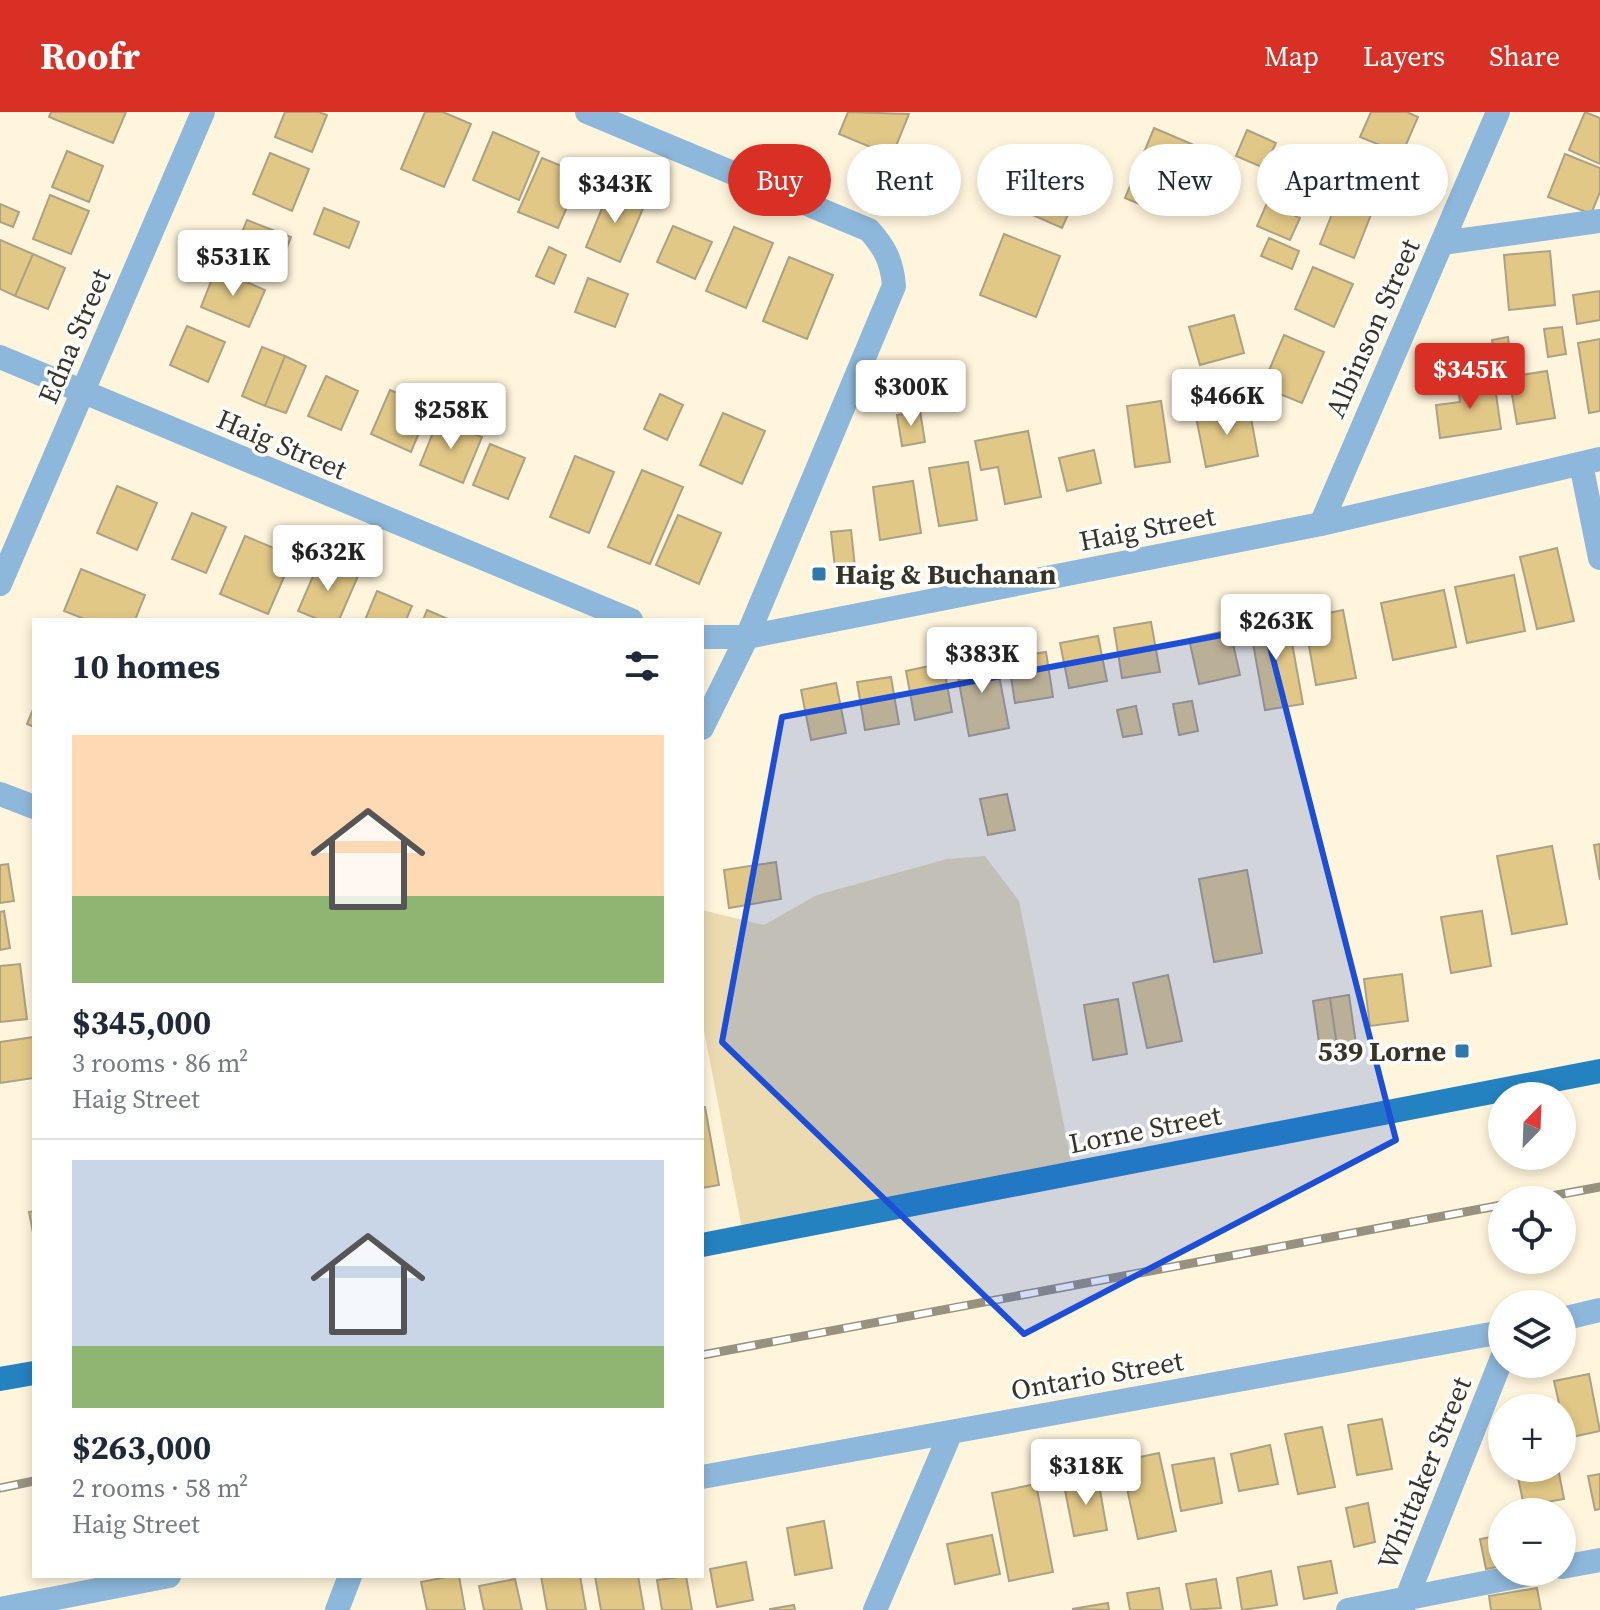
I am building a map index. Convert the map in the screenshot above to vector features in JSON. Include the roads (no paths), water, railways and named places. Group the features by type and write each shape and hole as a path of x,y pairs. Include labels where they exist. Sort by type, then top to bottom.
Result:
{"main road":[{"name":"Lorne Street","path":"704,1245 1600,1071"},
{"path":"0,1379 32,1373"}],"street":[{"name":"Edna Street","path":"0,584 203,112"},
{"path":"587,112 869,230 892,262 894,286 747,637 704,724"},
{"name":"Albinson Street","path":"1321,524 1498,112"},
{"path":"1442,243 1600,221"},
{"name":"Haig Street","path":"0,357 626,618"},
{"name":"Haig Street","path":"704,637 747,637 1321,524 1590,461"},
{"path":"1590,461 1600,558"},
{"path":"0,794 32,806"},
{"path":"1576,1316 1600,1310"},
{"name":"Ontario Street","path":"704,1477 1488,1335"},
{"name":"Whittaker Street","path":"1404,1605 1494,1378"},
{"path":"875,1610 951,1432"},
{"path":"1576,1564 1600,1560"},
{"path":"0,1609 159,1578"},
{"path":"337,1610 349,1578"},
{"path":"1348,1610 1404,1605 1488,1585"}],"railway":[{"path":"1576,1191 1600,1187"},
{"path":"704,1355 1488,1208"},
{"path":"0,1488 32,1481"}],"place":[{"name":"Haig & Buchanan","path":"819,574"},
{"name":"539 Lorne","path":"1462,1051"}]}
